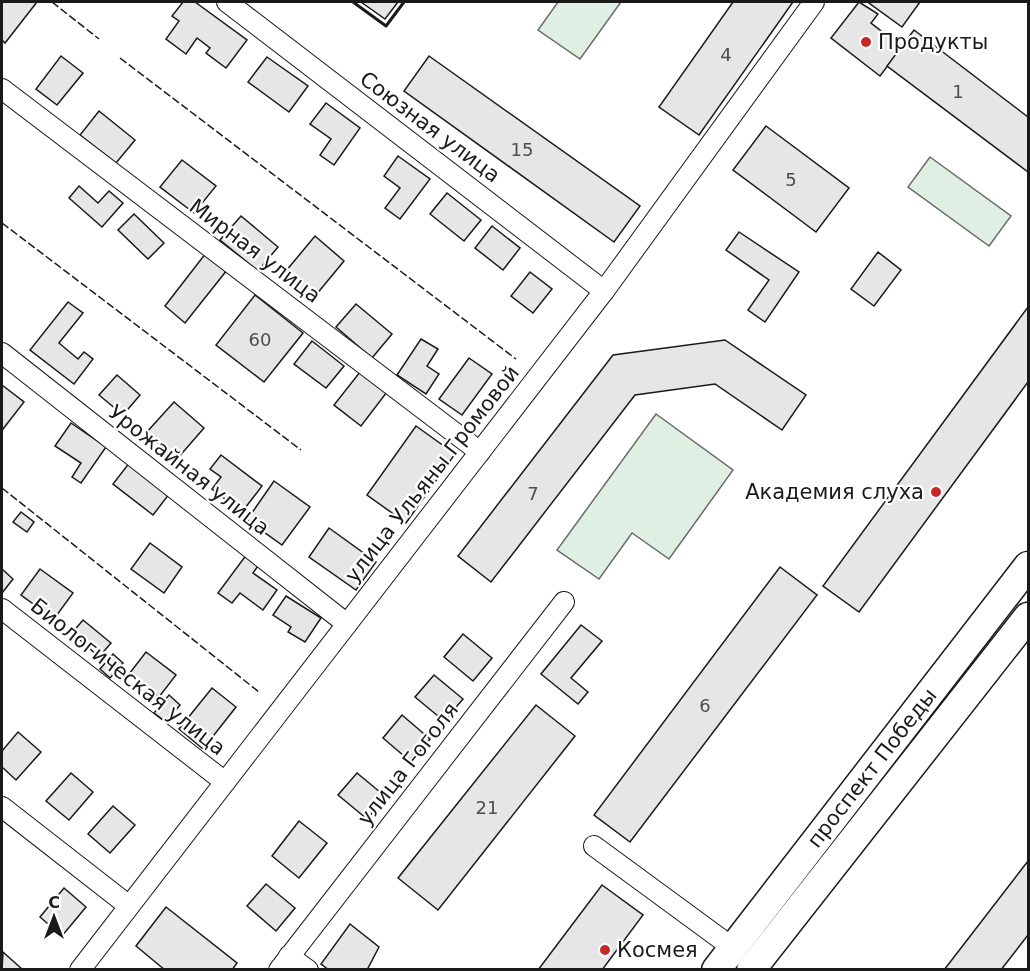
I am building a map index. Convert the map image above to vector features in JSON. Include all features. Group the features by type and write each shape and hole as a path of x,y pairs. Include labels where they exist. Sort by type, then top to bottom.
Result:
{"main road":[{"name":"проспект Победы","path":"724,959 1029,566"},
{"name":"проспект Победы","path":"751,969 1029,617"}],"street":[{"name":"Союзная улица","path":"227,2 604,291"},
{"name":"улица Ульяны Громовой","path":"80,969 604,291 814,2"},
{"name":"Мирная улица","path":"2,89 480,452"},
{"name":"Урожайная улица","path":"2,353 347,624"},
{"name":"улица Гоголя","path":"308,969 284,963 564,602"},
{"name":"Биологическая улица","path":"2,609 225,782"},
{"path":"2,807 129,906"},
{"path":"594,846 724,959"}],"green space":[{"path":"558,2 621,2 580,59 538,30"},
{"path":"930,157 1011,216 989,246 908,187"},
{"path":"656,414 733,470 669,559 632,533 599,579 557,550"}],"building":[{"path":"2,2 37,2 5,43 2,40"},
{"path":"183,2 195,2 247,40 226,68 206,53 210,48 197,38 186,54 166,39 179,21 172,16"},
{"path":"361,2 398,2 385,19"},
{"path":"733,2 793,2 699,135 659,107"},
{"name":"Продукты","path":"859,2 878,14 871,23 902,47 880,76 831,38"},
{"path":"920,2 902,27 869,3"},
{"path":"914,30 1028,117 1028,172 887,66"},
{"path":"61,56 83,73 57,105 36,89"},
{"path":"429,56 640,206 614,242 404,91"},
{"path":"267,57 308,86 289,112 248,82"},
{"path":"326,103 360,128 334,165 320,155 331,139 310,124"},
{"path":"99,111 135,140 116,163 80,135"},
{"path":"766,126 849,188 816,232 733,170"},
{"path":"398,156 430,179 400,219 385,208 400,188 384,176"},
{"path":"182,160 216,186 194,213 160,187"},
{"path":"79,186 98,203 109,191 123,203 102,227 69,198"},
{"path":"447,193 481,220 464,241 430,214"},
{"path":"134,214 164,243 148,259 118,230"},
{"path":"241,216 278,247 258,271 220,240"},
{"path":"492,226 520,248 503,270 475,248"},
{"path":"739,232 799,272 765,322 748,310 769,280 726,250"},
{"path":"315,236 344,261 311,301 281,277"},
{"path":"878,252 901,270 874,306 851,289"},
{"path":"206,253 227,270 185,323 165,306"},
{"path":"530,272 552,289 533,313 511,296"},
{"path":"255,295 303,333 264,382 216,345"},
{"path":"68,302 83,313 59,343 78,359 84,352 93,359 74,384 30,350"},
{"path":"356,304 392,334 372,358 336,327"},
{"path":"1028,307 1028,382 859,612 823,586"},
{"path":"421,339 438,349 427,366 439,374 426,394 397,375"},
{"path":"725,340 806,395 782,430 715,384 635,395 491,582 458,556 613,355"},
{"path":"312,341 344,366 326,388 294,364"},
{"path":"469,358 492,374 462,415 439,399"},
{"path":"360,372 387,392 361,426 334,405"},
{"path":"117,375 140,395 123,415 99,395"},
{"path":"2,385 24,402 3,429 2,428"},
{"path":"174,402 204,428 177,459 146,433"},
{"path":"71,423 106,447 81,483 72,477 81,463 55,446"},
{"path":"416,426 455,454 406,523 367,495"},
{"path":"221,455 262,486 242,512 212,489 221,477 210,469"},
{"path":"130,462 170,493 153,515 113,484"},
{"path":"274,481 310,507 282,545 247,520"},
{"path":"21,512 34,522 27,532 13,522"},
{"path":"329,528 376,562 356,590 309,557"},
{"path":"150,543 182,567 164,593 131,569"},
{"path":"247,554 260,563 253,573 277,590 263,610 240,593 232,603 218,593"},
{"path":"780,567 817,595 630,842 594,815"},
{"path":"2,569 13,579 2,593"},
{"path":"40,569 73,593 54,619 21,595"},
{"path":"286,596 321,618 305,642 288,632 291,627 273,615"},
{"path":"83,620 111,643 99,657 72,633"},
{"path":"581,625 602,641 571,678 588,692 578,704 541,674"},
{"path":"463,634 492,658 473,681 444,657"},
{"path":"146,652 176,675 159,697 129,674"},
{"path":"113,654 123,663 110,678 100,669"},
{"path":"434,675 463,699 444,721 415,697"},
{"path":"212,688 236,707 203,749 179,729"},
{"path":"169,695 180,705 166,722 154,713"},
{"path":"536,705 575,736 438,910 398,878"},
{"path":"402,715 430,739 411,762 383,738"},
{"path":"18,732 41,752 16,780 2,767 2,751"},
{"path":"71,773 93,792 69,820 46,801"},
{"path":"357,773 386,797 367,819 338,795"},
{"path":"113,806 135,825 110,853 88,834"},
{"path":"299,821 327,843 299,878 272,856"},
{"path":"1028,861 1028,935 1001,970 944,970"},
{"path":"266,884 295,908 276,931 247,906"},
{"path":"602,885 643,915 602,970 538,970"},
{"path":"64,888 86,907 62,936 40,917"},
{"path":"166,907 237,963 232,970 165,970 136,946"},
{"path":"350,924 379,947 367,970 329,970 321,964"},
{"path":"3,952 23,970 2,970"}],"fence":[{"path":"52,2 99,39"},
{"path":"120,58 516,359"},
{"path":"2,223 301,450"},
{"path":"2,488 259,692"}],"wall":[{"path":"353,2 386,26 404,2"}],"place":[{"name":"Продукты","path":"866,42"},
{"name":"Академия слуха","path":"936,492"},
{"name":"Космея","path":"605,950"}]}
